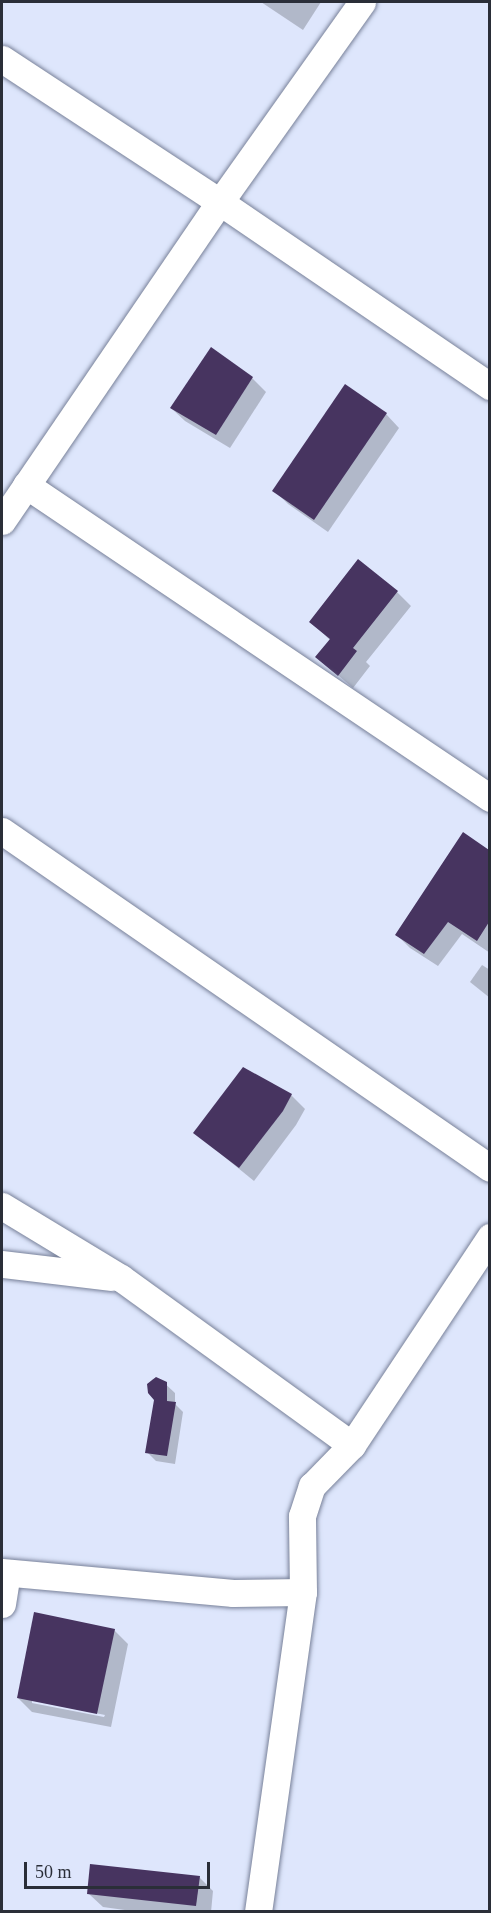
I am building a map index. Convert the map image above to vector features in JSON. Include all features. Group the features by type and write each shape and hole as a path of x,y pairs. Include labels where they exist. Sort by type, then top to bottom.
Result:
{"street":[{"path":"2,521 220,202 362,2"},
{"path":"2,59 220,202 489,386"},
{"path":"26,485 489,798"},
{"path":"2,831 489,1168"},
{"path":"2,1206 121,1278 352,1445"},
{"path":"258,1911 303,1592 302,1516 312,1486 352,1445 489,1237"},
{"path":"2,1264 121,1278"},
{"path":"2,1604 4,1573 233,1593 303,1592"}],"building":[{"path":"211,347 253,377 216,435 170,408"},
{"path":"345,384 387,413 314,520 272,491"},
{"path":"358,559 398,591 353,648 357,651 338,676 315,657 330,639 309,622"},
{"path":"463,832 489,850 489,922 477,941 448,922 424,954 395,935"},
{"path":"243,1067 292,1094 283,1111 239,1168 193,1133"},
{"path":"156,1377 167,1382 167,1401 176,1402 167,1456 145,1453 154,1400 148,1393 147,1384"},
{"path":"34,1612 115,1629 97,1714 17,1698"},
{"path":"90,1864 200,1876 196,1906 87,1894"}]}
